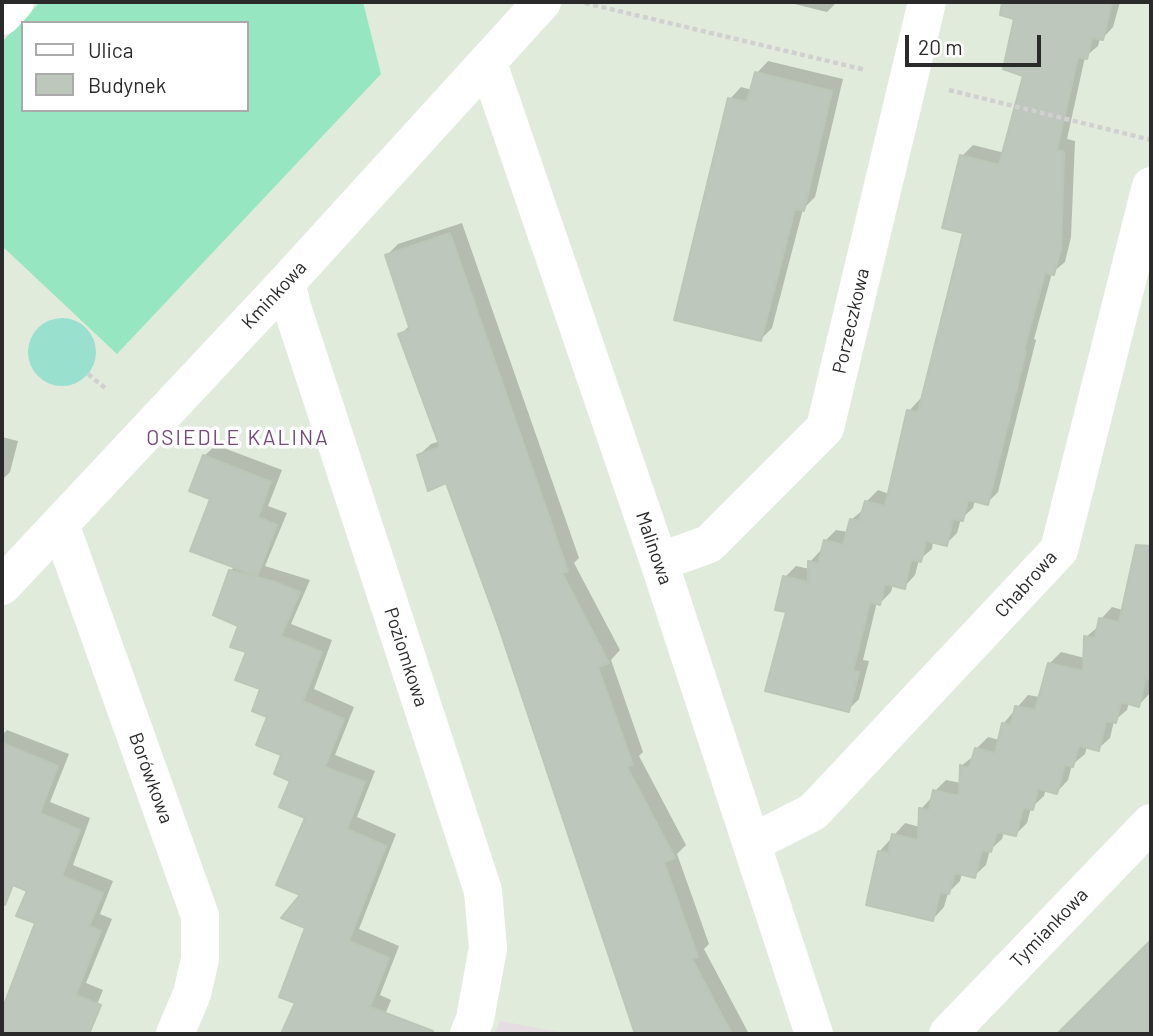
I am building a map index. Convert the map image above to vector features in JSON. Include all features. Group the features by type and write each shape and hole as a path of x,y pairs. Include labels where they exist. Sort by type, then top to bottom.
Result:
{"street":[{"path":"2,16 15,2"},
{"name":"Kminkowa","path":"2,586 286,283 542,2"},
{"name":"Porzeczkowa","path":"659,562 709,544 825,428 927,2"},
{"name":"Malinowa","path":"488,64 659,562 814,1034"},
{"name":"Chabrowa","path":"752,843 813,812 1059,550 1151,186"},
{"name":"Poziomkowa","path":"286,283 483,891 488,948 475,1018 469,1034"},
{"name":"Borówkowa","path":"60,524 200,916 200,958 191,994 175,1034"},
{"name":"Tymiankowa","path":"948,1034 1151,822"}],"path":[{"path":"88,374 105,388"}],"shaded area":[{"path":"69,318 90,333 96,345 94,365 86,376 69,386 55,386 38,376 30,365 28,345 38,328 49,320"},
{"path":"500,1021 564,1033 564,1034 495,1034"}],"green space":[{"path":"40,2 363,2 381,74 117,354 2,246 2,42 21,22 21,112 248,112 248,21 22,21"}],"building":[{"path":"1002,2 1112,2 1103,40 1092,38 1087,59 1078,57 1057,150 1064,152 1061,249 1054,275 1045,273 988,505 968,500 963,521 953,519 947,546 926,541 921,562 911,559 905,589 885,584 880,605 870,602 853,671 859,672 849,712 765,691 786,612 775,610 783,576 808,582 808,561 818,563 824,540 843,545 850,519 859,521 865,501 885,506 907,410 918,412 963,233 942,228 960,155 999,165 1023,76 1003,69 1014,19 1000,15"},
{"path":"755,72 832,91 804,211 795,209 761,341 674,320 728,98 747,102"},
{"path":"450,233 568,571 562,573 609,663 598,667 633,765 627,767 675,858 664,862 698,957 692,959 732,1034 635,1034 498,625 446,483 428,491 417,455 440,447 398,334 410,330 385,255"},
{"path":"203,455 271,482 258,517 277,525 257,576 190,551 210,499 189,491"},
{"path":"1136,545 1151,546 1151,680 1146,678 1139,707 1121,702 1116,723 1106,721 1099,751 1079,746 1073,767 1065,765 1057,794 1038,789 1033,810 1023,808 1016,836 997,832 991,852 982,850 975,878 955,873 949,894 940,892 933,921 866,905 878,851 888,853 892,834 918,840 919,808 929,810 933,790 959,796 960,765 969,768 975,748 995,753 1002,723 1011,725 1015,706 1035,710 1048,663 1083,671 1084,636 1095,638 1099,618 1119,622"},
{"path":"229,570 275,582 300,592 281,636 322,652 303,701 344,719 325,767 365,782 347,829 386,846 349,941 389,958 370,1007 433,1031 432,1034 281,1034 295,1003 279,997 305,928 281,918 300,895 276,885 305,818 279,807 290,781 274,774 281,755 256,745 267,717 252,711 260,689 235,680 246,652 230,647 238,626 213,615"},
{"path":"2,743 58,766 40,813 80,830 62,876 103,893 89,926 101,931 76,995 101,1005 89,1034 2,1034 2,1010 35,923 16,916 27,891 13,885 5,905 2,905"},
{"path":"1151,940 1151,1034 1057,1034"}],"district":[{"name":"OSIEDLE KALINA","path":"238,438"}]}
